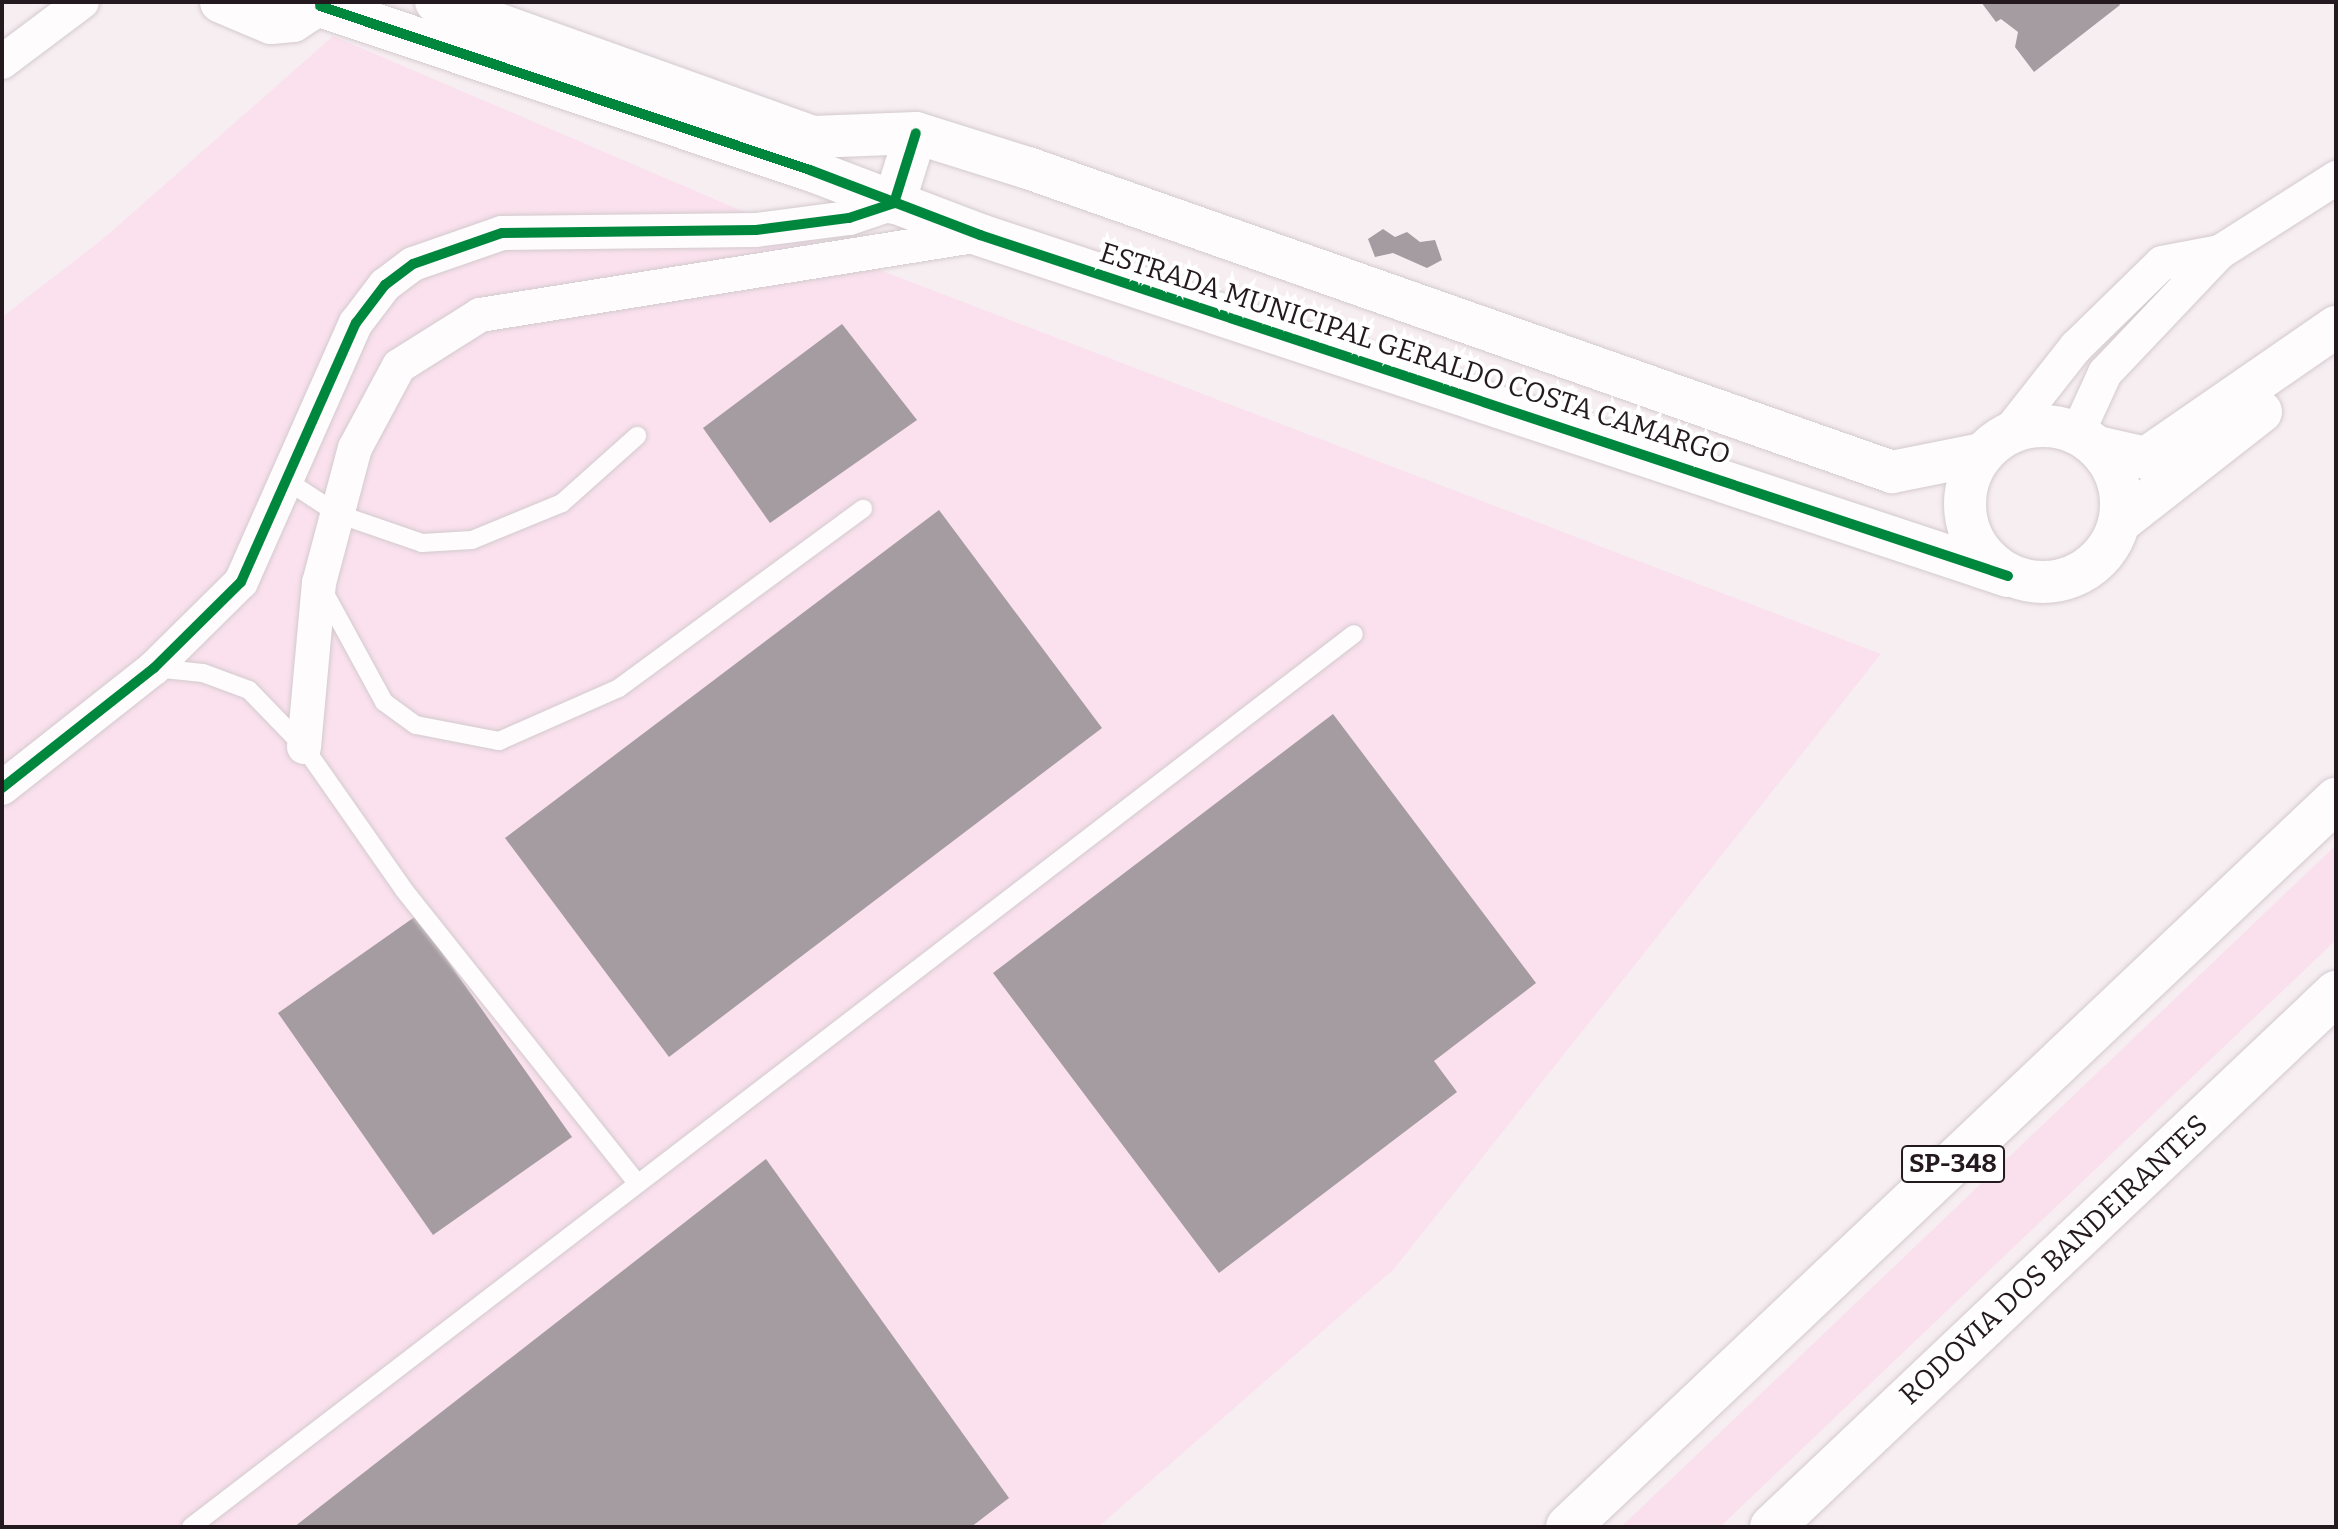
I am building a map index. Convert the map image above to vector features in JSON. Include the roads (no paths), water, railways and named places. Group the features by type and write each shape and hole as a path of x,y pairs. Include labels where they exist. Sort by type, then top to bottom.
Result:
{"highway":[{"name":"SP-348","path":"1568,1527 2336,800"},
{"name":"RODOVIA DOS BANDEIRANTES","path":"1772,1527 2336,993"}],"street":[{"path":"2,62 82,2"},
{"path":"221,2 271,23 293,21 321,4"},
{"name":"ESTRADA MUNICIPAL GERALDO COSTA CAMARGO","path":"436,2 813,137 916,133 1892,472 1986,457"},
{"name":"ESTRADA MUNICIPAL GERALDO COSTA CAMARGO","path":"321,4 810,170 980,235 2008,576"},
{"path":"2,788 154,668 241,582 356,323 385,285 413,264 502,233 756,230 849,218 894,203 916,133"},
{"path":"2220,252 2162,263 2076,347 1986,457 1965,521 1981,553 2008,576 2043,584 2077,576 2105,554 2120,522 2120,486 2088,440 2105,373 2220,252 2336,178"},
{"path":"304,747 319,583 355,448 399,366 480,315 980,235"},
{"path":"1986,457 2044,424 2147,458 2336,327"},
{"path":"2120,522 2336,354"}],"lane":[{"path":"286,480 338,514 422,543 472,540 562,503 637,436"},
{"path":"319,583 384,702 416,725 499,741 619,688 863,509"},
{"path":"191,1527 1354,634"},
{"path":"154,668 203,673 249,690 304,747 404,890 637,1183"}]}
